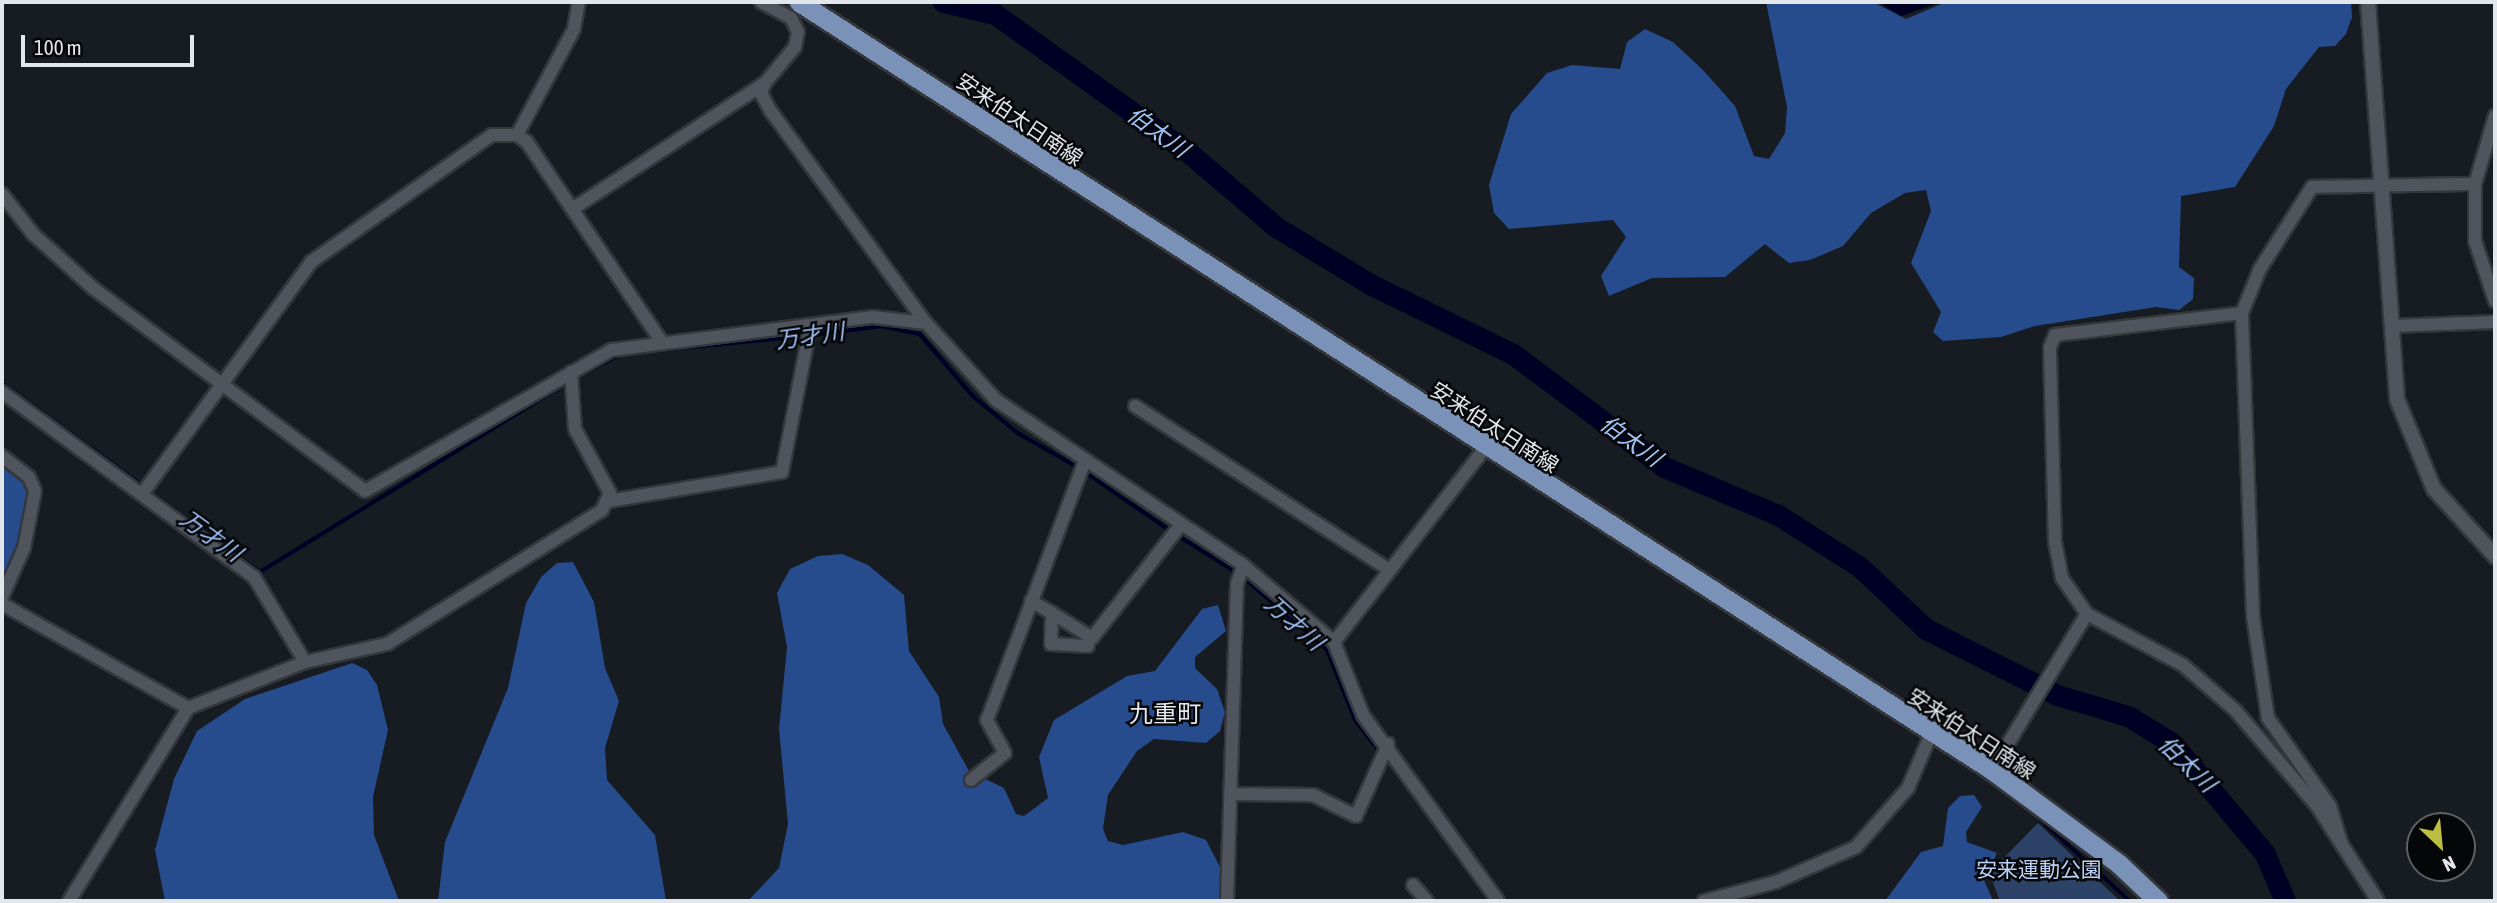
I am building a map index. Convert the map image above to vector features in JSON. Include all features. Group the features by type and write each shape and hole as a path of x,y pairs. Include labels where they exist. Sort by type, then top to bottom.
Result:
{"main road":[{"name":"安来伯太日南線","path":"799,2 1931,734 1997,763 2109,856 2158,901"}],"street":[{"path":"517,135 574,29 579,2"},
{"path":"574,208 765,83 795,47 798,32 791,18 761,2"},
{"path":"2368,2 2397,399 2416,455 2452,514 2495,556"},
{"path":"765,83 761,93 770,110 926,323 996,400 1083,467 1176,532 1240,571 1334,642 1363,715 1383,751 1492,899"},
{"path":"2495,116 2476,184 2476,242 2495,301"},
{"path":"517,135 574,208 662,342"},
{"path":"145,490 311,262 482,139 517,135"},
{"path":"2342,845 2330,806 2268,718 2253,615 2242,313 2260,269 2312,187 2383,189 2476,184"},
{"path":"2,194 33,234 93,288 365,491 571,379 611,350 662,342 811,333 873,317 926,323"},
{"path":"2242,313 2055,335 2050,347 2055,542 2062,578 2084,618 2183,665 2235,710 2342,845 2378,901"},
{"path":"2391,326 2495,322"},
{"path":"69,901 188,708 305,662 387,644 573,533 610,501 782,472 811,333"},
{"path":"571,379 576,429 610,501"},
{"path":"2,393 145,490 254,577 305,662"},
{"path":"1135,406 1388,569"},
{"path":"1334,642 1388,569 1486,447"},
{"path":"2,456 29,477 35,491 23,548 2,597"},
{"path":"971,780 1005,753 987,720 1083,467"},
{"path":"1031,601 1092,638 1176,532"},
{"path":"1227,901 1240,571"},
{"path":"2,604 188,708"},
{"path":"1052,612 1051,644 1088,646"},
{"path":"1997,763 2084,618"},
{"path":"1704,901 1776,882 1856,847 1908,788 1931,734"},
{"path":"1230,794 1313,795 1356,816 1383,751"},
{"path":"1413,885 1427,901"}],"green space":[{"name":"安来運動公園","path":"2038,823 2120,901 2000,901 1989,873"}],"shaded area":[{"path":"1766,2 1873,2 1906,19 1946,2 2351,2 2352,17 2346,34 2335,46 2319,47 2286,89 2274,126 2235,187 2181,196 2179,267 2194,278 2193,299 2179,310 2156,307 2035,326 2001,337 1943,341 1933,332 1941,312 1911,263 1931,211 1926,190 1905,193 1871,213 1843,246 1810,260 1789,263 1765,244 1725,277 1652,278 1609,296 1601,276 1626,237 1613,220 1509,229 1494,213 1489,185 1511,114 1547,73 1572,65 1620,69 1627,42 1645,29 1673,42 1703,70 1735,106 1754,156 1769,159 1785,133 1787,107"},
{"path":"1878,2 1941,2 1901,16"},
{"path":"2,460 26,483 29,505 16,559 2,584"},
{"path":"842,554 868,565 904,595 909,651 939,697 943,724 969,771 1004,788 1016,814 1024,816 1048,798 1039,757 1054,720 1127,676 1155,671 1202,609 1218,605 1226,631 1195,657 1195,668 1217,689 1225,712 1220,731 1206,743 1154,739 1137,751 1108,795 1103,829 1108,841 1123,845 1183,832 1206,840 1220,867 1221,901 748,901 779,868 788,824 779,729 787,647 777,593 790,569 818,556"},
{"path":"573,562 594,602 605,668 619,701 605,748 607,780 655,835 666,901 438,901 445,842 508,688 526,603 541,577 557,563"},
{"path":"352,663 367,670 377,685 388,730 373,797 374,835 399,901 165,901 155,850 174,779 197,731 245,699"},
{"path":"1974,795 1982,807 1966,832 1967,842 1997,853 1984,880 1993,901 1885,901 1921,852 1943,846 1948,808 1960,796"}],"waterway":[{"name":"伯太川","path":"943,2 995,14 1188,152 1276,227 1370,284 1513,354 1664,467 1778,515 1860,567 1926,629 2057,695 2128,716 2172,743 2265,854 2285,901"},
{"name":"万才川","path":"813,335 881,326 920,334 973,396 1018,433 1079,468"},
{"name":"万才川","path":"650,351 806,336"},
{"name":"万才川","path":"576,378 621,354"},
{"name":"万才川","path":"149,491 260,572 569,382"},
{"name":"万才川","path":"2,383 143,486"},
{"name":"万才川","path":"1085,472 1171,531"},
{"name":"万才川","path":"1177,535 1236,572"},
{"name":"万才川","path":"1242,576 1327,649 1356,721 1381,753"},
{"name":"万才川","path":"1428,815 1490,901"},
{"path":"2040,819 2130,901"}],"district":[{"name":"九重町","path":"1165,714"}]}
